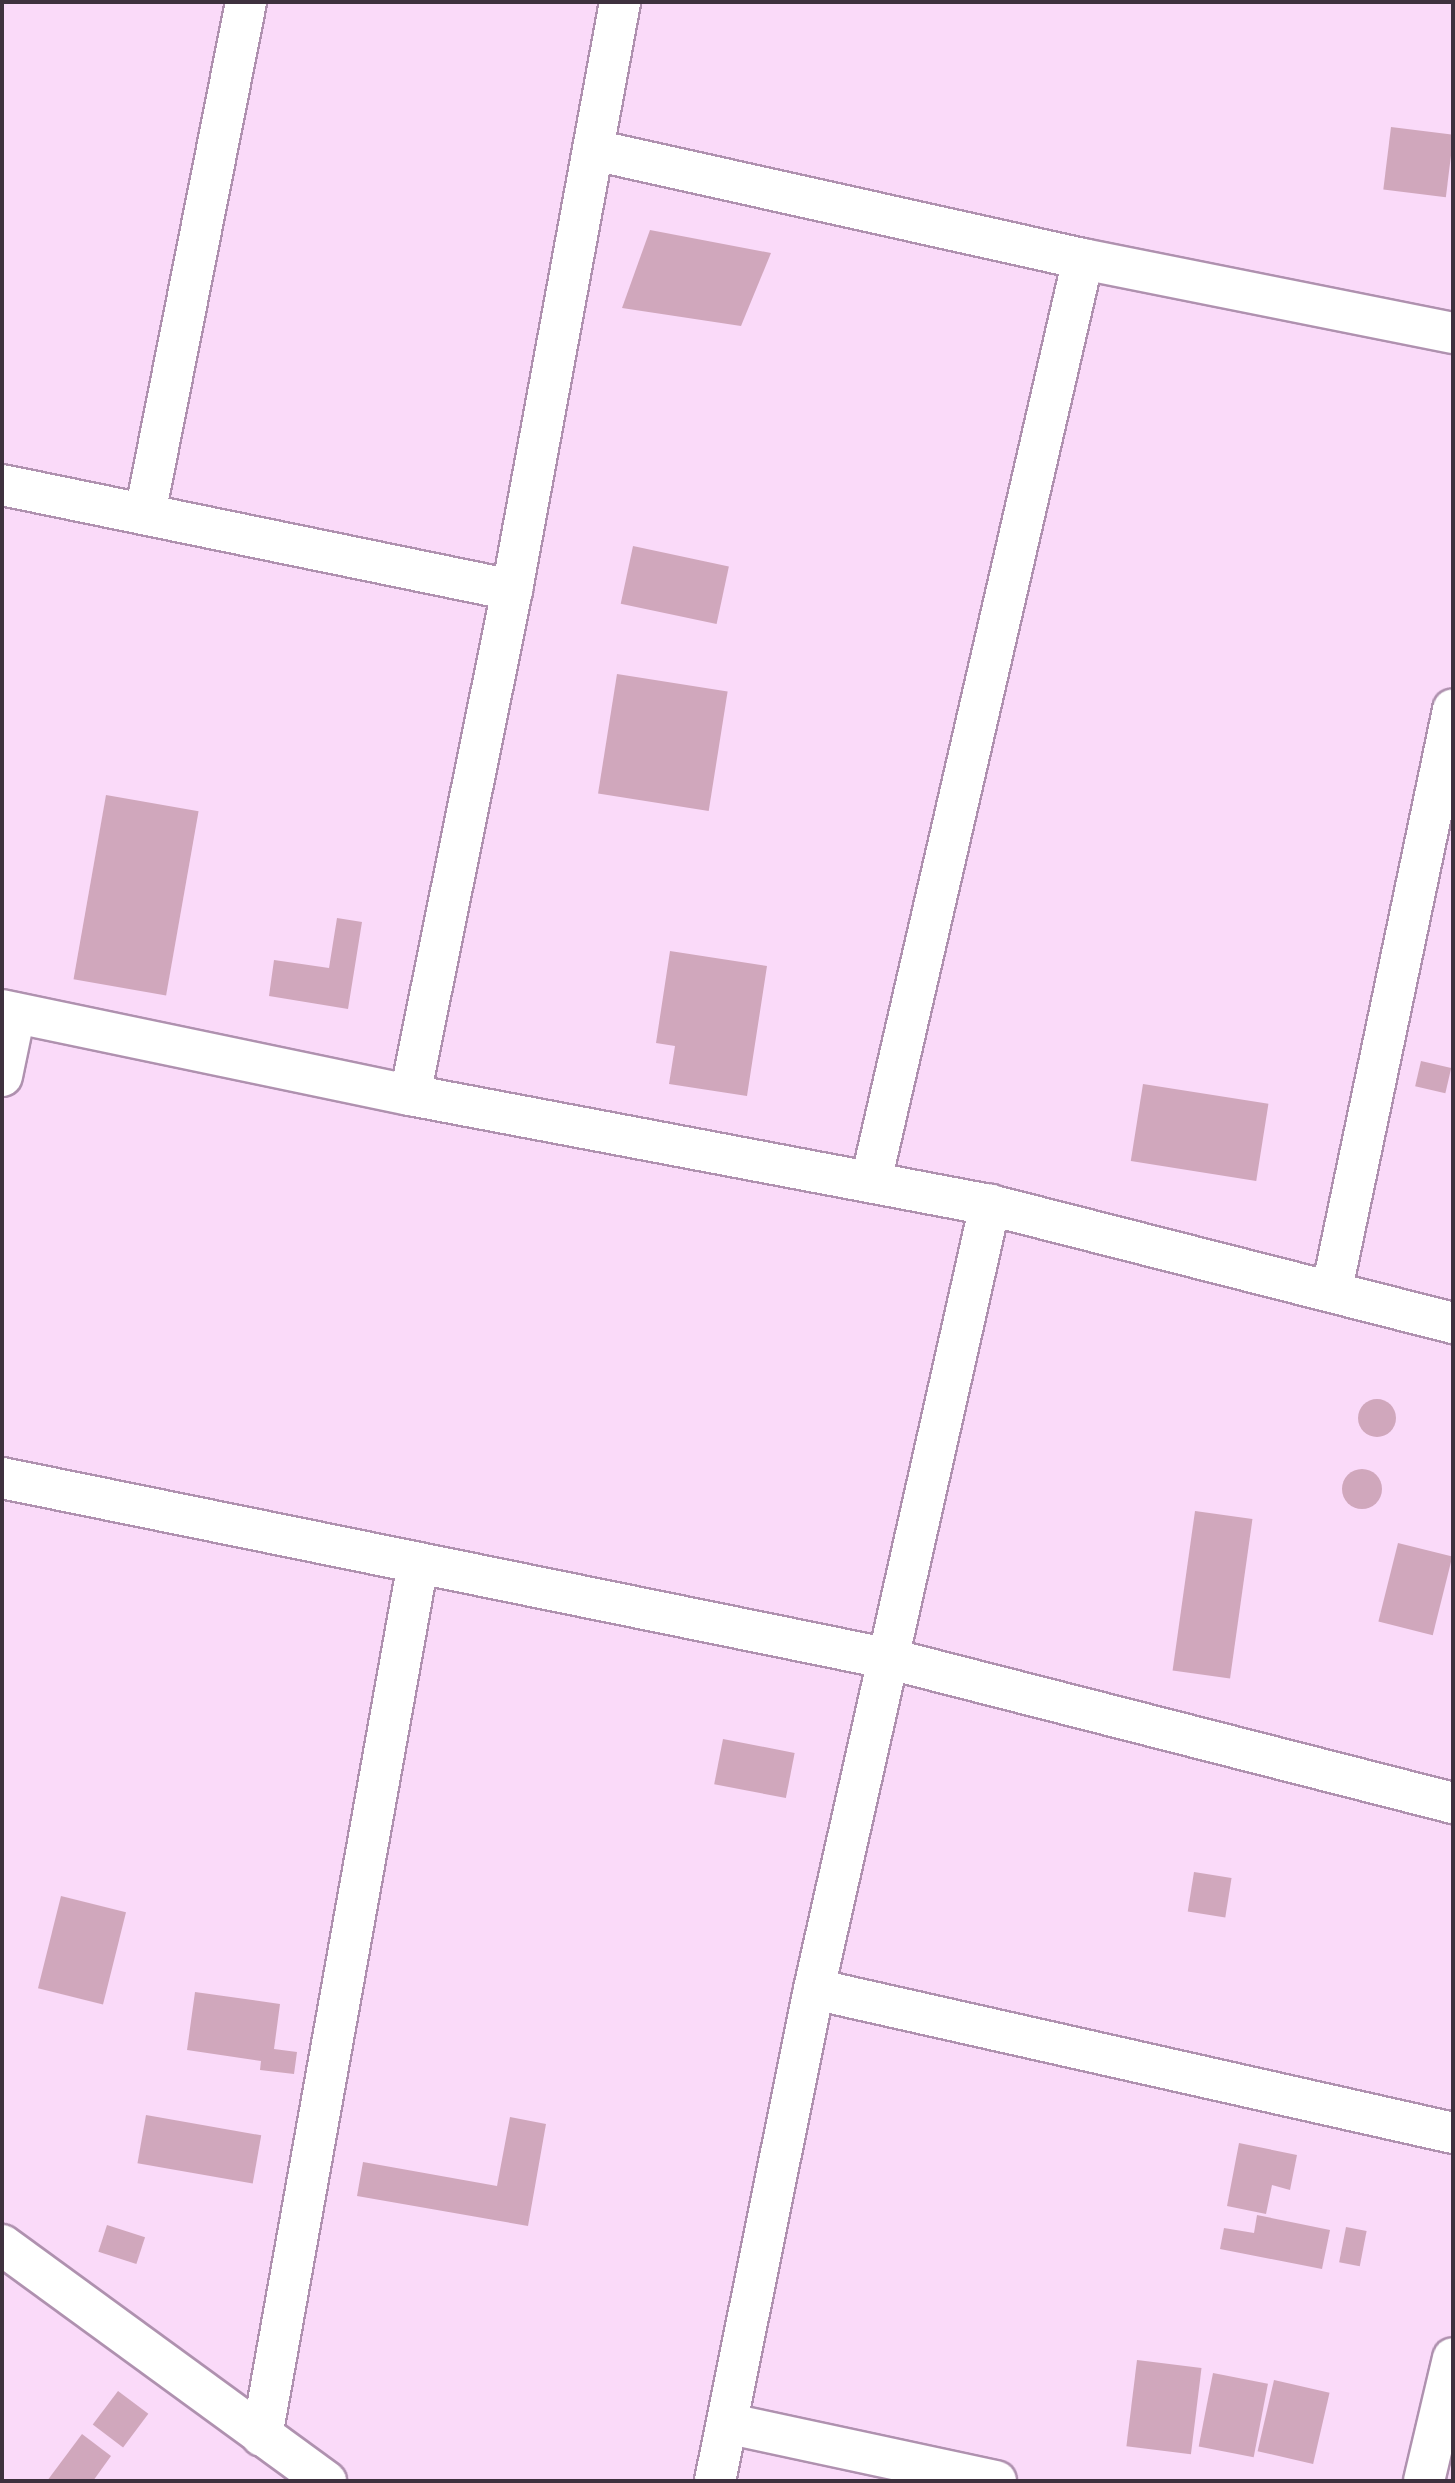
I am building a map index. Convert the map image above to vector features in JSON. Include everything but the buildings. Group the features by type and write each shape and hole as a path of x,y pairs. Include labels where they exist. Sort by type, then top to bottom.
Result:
{"street":[{"path":"145,514 246,2"},
{"path":"410,1095 512,590 620,2"},
{"path":"594,150 1083,259 1453,333"},
{"path":"871,1181 1083,259"},
{"path":"2,485 512,590"},
{"path":"1332,1289 1453,710"},
{"path":"2,1076 8,1012 410,1095 990,1205 1332,1289 1453,1323"},
{"path":"715,2481 730,2424 814,1989 990,1205"},
{"path":"2,1478 890,1659 1453,1803"},
{"path":"262,2436 418,1563"},
{"path":"814,1989 1453,2133"},
{"path":"2,2245 326,2481"},
{"path":"1424,2481 1453,2358"},
{"path":"730,2424 996,2481"}]}
